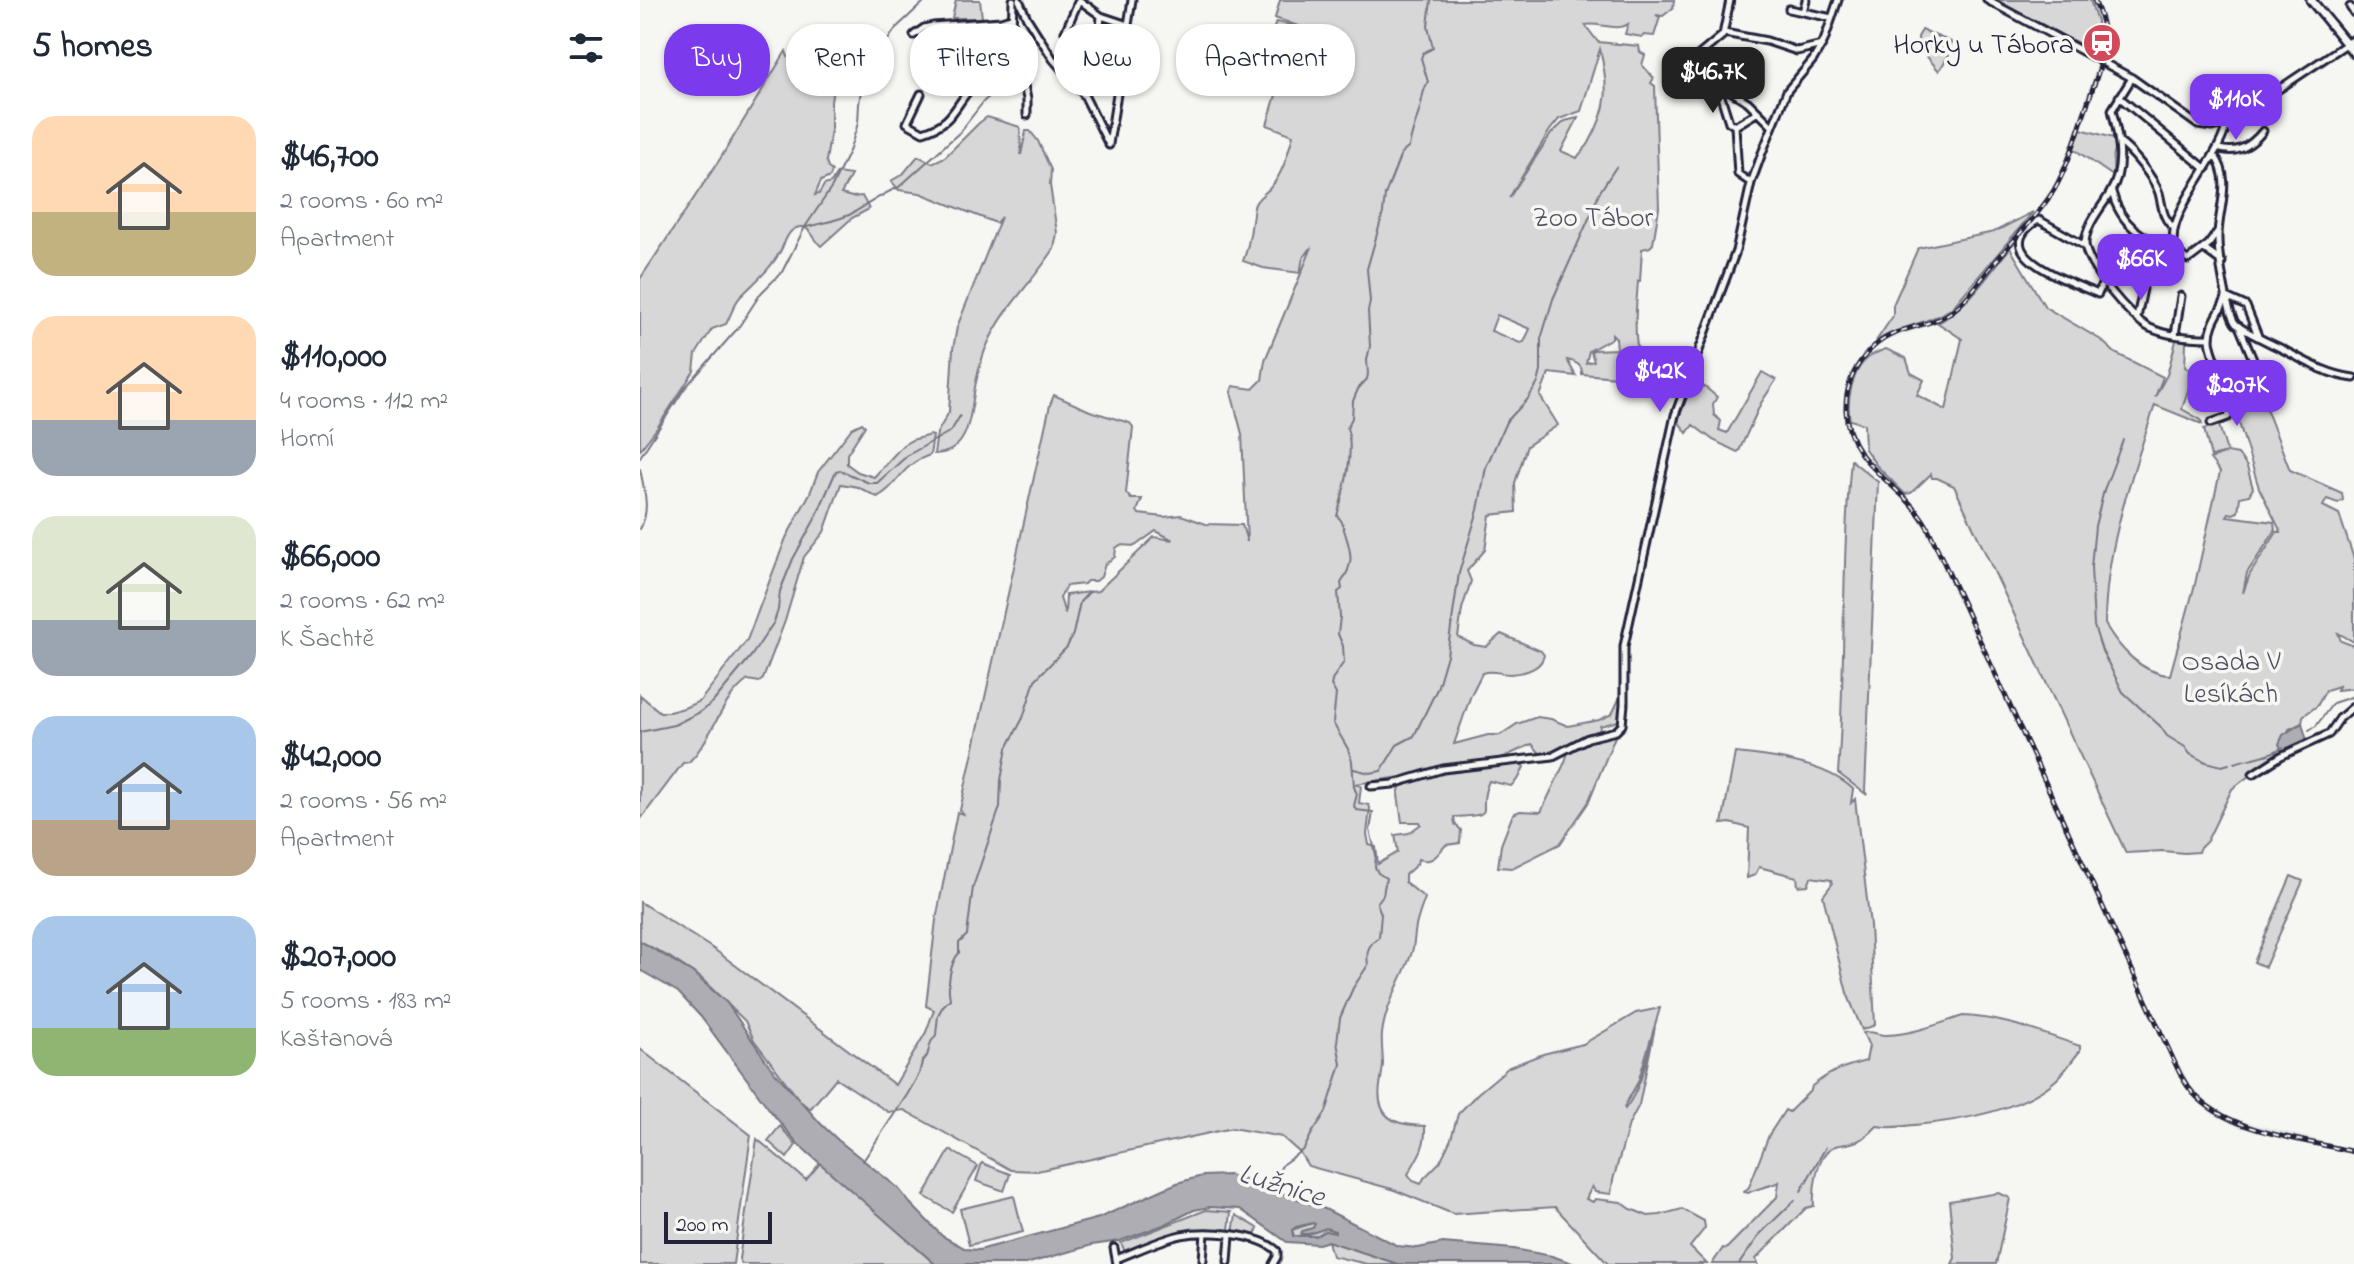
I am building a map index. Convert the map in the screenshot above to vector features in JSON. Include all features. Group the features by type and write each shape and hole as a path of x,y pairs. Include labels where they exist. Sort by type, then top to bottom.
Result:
{"main road":[{"path":"2311,0 2351,41 2354,53"}],"street":[{"path":"1012,24 1016,0"},
{"path":"1016,0 1054,60"},
{"path":"1068,24 1079,0 1101,16 1125,24"},
{"path":"1128,24 1132,0"},
{"path":"1730,0 1724,33 1699,55 1715,82 1729,122 1735,126"},
{"path":"1803,12 1806,0"},
{"path":"1371,786 1393,784 1443,769 1549,757 1591,737 1616,731 1622,725 1624,646 1673,420 1733,259 1751,183 1772,126 1787,91 1822,45 1838,0"},
{"path":"1987,0 2132,78 2198,125 2212,127 2226,124 2351,41"},
{"path":"1789,9 1832,18"},
{"path":"1100,24 1101,16"},
{"path":"960,24 1011,18"},
{"path":"1724,33 1767,41 1797,51 1822,45"},
{"path":"2085,246 2091,223 2112,191 2120,165 2112,110 2132,78"},
{"path":"1715,82 1743,98 1772,126"},
{"path":"920,96 907,123 923,132 951,116 965,96"},
{"path":"1025,96 1027,115"},
{"path":"1084,96 1109,145 1117,96"},
{"path":"2119,97 2206,169"},
{"path":"1735,126 1758,112"},
{"path":"2175,250 2173,231 2184,203 2206,169 2226,124"},
{"path":"1735,126 1737,172 1740,178 1751,183"},
{"path":"2215,151 2242,149 2263,131"},
{"path":"2119,142 2137,159 2155,185 2164,217 2173,231"},
{"path":"2215,151 2223,175 2218,239 2226,297 2261,379 2259,383 2229,394"},
{"path":"2112,191 2124,221 2188,260 2204,249 2219,228"},
{"path":"2104,280 2098,294 2039,267 2028,260 2020,249 2021,237 2031,224 2039,220 2045,222 2085,246 2104,280 2137,319 2154,329 2175,335 2210,338"},
{"path":"2157,242 2173,231"},
{"path":"2204,249 2222,262"},
{"path":"2137,319 2143,289"},
{"path":"2175,335 2181,296"},
{"path":"2226,297 2247,308 2258,336"},
{"path":"2211,423 2229,416 2231,406 2210,338 2218,310 2226,297"},
{"path":"2228,305 2241,303"},
{"path":"2238,325 2328,372 2354,378"},
{"path":"2253,774 2281,756 2329,734 2354,706"},
{"path":"1203,1260 1205,1233"},
{"path":"1114,1248 1117,1262 1178,1236 1205,1233 1230,1235 1272,1246 1277,1251 1273,1264"},
{"path":"1228,1262 1230,1235"}],"shaded area":[{"path":"2091,0 2097,0 2105,19 2106,55 2060,185 2043,211 1956,312 1929,326 1887,340 1870,354 1851,388 1848,412 1851,428 1865,457 1916,506 1929,525 2171,1049 2191,1086 2207,1103 2233,1119 2354,1149 2354,1155 2240,1128 2211,1113 2187,1089 2166,1051 1924,528 1912,509 1861,460 1846,429 1843,412 1846,387 1855,364 1866,350 1885,335 1928,321 1978,278 2055,183 2100,54 2101,29"},
{"path":"2302,723 2307,741 2283,753 2279,744 2283,735"},
{"path":"640,941 692,972 727,1003 771,1068 821,1124 898,1188 942,1236 966,1249 979,1250 1099,1218 1177,1183 1202,1176 1228,1175 1325,1209 1398,1246 1418,1248 1443,1243 1514,1249 1575,1264 1398,1264 1328,1241 1319,1244 1287,1242 1240,1209 1210,1207 1194,1210 1120,1241 1092,1245 1026,1264 935,1264 798,1144 701,1017 678,992 640,970","holes":["1315,1224 1301,1234 1326,1228 1335,1233 1325,1231 1316,1236 1293,1236 1292,1230 1296,1227"]}],"green space":[{"path":"956,0 980,0 982,18 952,18"},
{"name":"Zoo Tábor","path":"1280,0 1674,0 1673,8 1663,16 1656,15 1660,17 1654,36 1625,34 1628,24 1618,27 1585,25 1598,42 1639,46 1640,52 1645,55 1642,65 1654,78 1651,83 1655,86 1659,208 1653,244 1642,249 1636,320 1640,359 1653,380 1582,374 1580,366 1567,360 1576,376 1549,373 1540,396 1558,425 1527,446 1515,483 1516,512 1490,515 1485,550 1467,571 1471,581 1462,609 1458,637 1486,647 1501,634 1544,655 1536,667 1526,671 1482,673 1454,744 1500,735 1517,724 1537,717 1568,726 1599,720 1612,714 1622,693 1622,720 1600,726 1599,734 1543,757 1532,744 1493,762 1458,769 1520,763 1524,767 1511,786 1489,781 1482,813 1454,817 1455,824 1461,830 1460,843 1446,845 1432,859 1418,859 1405,875 1405,882 1425,898 1412,952 1384,1023 1379,1098 1385,1114 1390,1118 1400,1123 1425,1126 1423,1146 1408,1174 1413,1181 1421,1184 1440,1162 1458,1114 1509,1067 1583,1044 1636,1013 1660,1008 1638,1082 1624,1107 1631,1100 1640,1080 1655,1027 1639,1105 1629,1124 1611,1194 1595,1192 1592,1186 1586,1199 1621,1202 1648,1216 1682,1209 1704,1221 1705,1228 1690,1247 1707,1264 1608,1264 1555,1207 1453,1214 1392,1189 1308,1166 1300,1153 1282,1137 1232,1128 1037,1171 1011,1170 904,1110 888,1112 836,1078 809,1108 801,1102 754,1040 745,1021 701,978 640,941 640,902 715,950 895,1085 926,1032 934,1010 926,1006 936,920 957,812 963,814 960,810 1054,395 1090,411 1130,423 1133,427 1126,493 1131,499 1142,499 1137,511 1139,514 1164,517 1181,515 1206,524 1242,525 1247,542 1242,434 1231,392 1233,386 1253,389 1262,380 1265,360 1312,247 1303,258 1300,273 1263,268 1243,261 1255,204 1278,176 1293,135 1267,125 1276,96 1355,96 1355,24 1292,24 1275,18","holes":["1600,49 1606,86 1604,108 1589,143 1577,158 1561,151 1578,118 1565,121 1551,134 1509,198 1559,119 1581,111","1497,315 1530,329 1524,342 1491,331","1612,334 1616,338 1617,349 1593,350 1594,361 1586,363 1589,351 1612,338","1156,531 1173,540 1154,537 1098,591 1066,595 1065,614 1060,598 1066,586 1096,581 1101,577 1105,564 1115,557 1116,548 1120,545 1135,546","1427,773 1401,783 1398,795 1402,822 1421,824 1409,833 1395,835 1398,852 1378,864 1376,847 1369,845 1367,834 1370,808 1359,803 1361,786 1355,784"]},
{"path":"1995,0 2090,0 2097,21 2097,51 2095,52"},
{"path":"1922,30 1951,42 1950,53 1939,71 1918,46"},
{"path":"786,51 786,96 832,96 826,161 832,171 830,177 821,181 815,195 824,185 831,183 837,173 851,175 841,194 862,196 869,209 852,218 821,246 803,227 790,233 772,263 734,306 726,324 712,329 696,354 694,371 640,450 640,279 758,96 770,96 770,77"},
{"path":"987,117 1020,127 1021,155 1026,131 1030,131 1038,141 1051,170 1050,185 1057,233 1054,249 1003,317 987,346 962,438 956,447 934,454 937,433 949,412 957,327 1001,217 996,223 920,193 899,190 891,181 903,174 918,156 932,163 945,157"},
{"path":"2081,129 2117,139 2113,176 2074,149"},
{"path":"2033,212 1952,308 1876,341 1893,316 1893,305 1918,248 1994,232"},
{"name":"Osada V Lesíkách","path":"2010,248 2045,307 2101,340 2115,353 2163,377 2155,397 2167,375 2177,337 2184,338 2186,343 2185,367 2193,375 2182,409 2201,420 2202,424 2155,405 2121,513 2106,596 2105,624 2124,650 2141,665 2170,675 2195,584 2220,472 2210,459 2227,453 2211,457 2204,429 2219,425 2227,452 2238,454 2247,467 2253,488 2249,495 2240,497 2238,512 2227,516 2274,522 2275,531 2247,573 2243,593 2250,574 2277,532 2281,532 2259,488 2236,413 2264,403 2290,470 2342,493 2343,500 2338,503 2327,499 2323,506 2339,514 2354,559 2354,642 2338,633 2341,641 2354,646 2354,688 2337,690 2339,686 2326,690 2317,706 2303,716 2302,723 2289,729 2283,753 2232,789 2207,841 2198,852 2126,853 1954,486 1932,478 1931,474 1911,493 1905,494 1865,449 1864,424 1850,420 1850,395 1858,370 1868,358 1886,349 1906,358 1911,373 1924,380 1917,395 1946,410 1962,339 1938,323 1969,299"},
{"path":"1762,372 1776,380 1761,403 1739,451 1713,440 1693,425 1687,433 1678,421 1693,382 1717,397 1713,404 1714,415 1721,421 1719,430 1727,433"},
{"path":"862,423 865,426 847,454 847,464 858,472 874,477 903,445 930,435 933,436 930,455 912,464 877,497 858,487 841,484 824,532 804,557 763,679 759,682 748,680 738,688 697,752 689,762 683,763 640,820 640,695 660,712 684,708 700,701 747,640 786,538 818,472 852,428"},
{"path":"1851,460 1878,482 1867,795 1838,773"},
{"path":"1616,734 1588,803 1560,844 1512,868 1498,867 1501,845 1513,814 1520,811 1541,812 1568,752 1586,741"},
{"path":"1735,753 1813,767 1842,780 1853,789 1851,803 1855,799 1870,925 1875,1025 1862,1030 1847,993 1823,896 1832,884 1831,880 1811,877 1808,885 1798,886 1797,877 1759,867 1755,875 1747,878 1749,828 1722,824"},
{"path":"2291,876 2303,881 2265,967 2254,962"},
{"path":"1963,1016 1993,1019 2023,1027 2080,1046 2080,1051 2056,1080 2042,1091 2008,1107 1950,1121 1877,1126 1859,1141 1833,1147 1819,1166 1814,1206 1806,1208 1756,1259 1758,1264 1712,1264 1723,1248 1726,1249 1777,1197 1779,1182 1744,1192 1749,1187 1769,1135 1785,1110 1789,1112 1812,1086 1825,1077 1866,1061 1869,1046 1863,1033 1906,1033"},
{"path":"640,1049 751,1135 733,1264 640,1264"},
{"path":"780,1126 796,1145 787,1158 768,1141"},
{"path":"757,1139 806,1180 821,1162 935,1264 742,1264 739,1259"},
{"path":"950,1150 978,1166 952,1212 924,1196"},
{"path":"982,1163 1010,1174 1004,1191 976,1181"},
{"path":"1999,1193 2010,1198 1996,1264 1952,1264 1955,1258 1949,1201"},
{"path":"1014,1196 1023,1232 969,1245 960,1209"},
{"path":"1206,1210 1231,1212 1229,1230 1184,1232 1125,1252 1121,1243"},
{"path":"1236,1215 1258,1228 1254,1237 1233,1233"},
{"path":"1313,1223 1313,1228 1306,1230 1309,1234 1326,1228 1335,1233 1325,1231 1316,1236 1294,1236 1292,1230"},
{"path":"1328,1241 1398,1264 1367,1264 1332,1256"}],"waterway":[{"path":"640,457 685,388 738,328 761,293 782,272 805,227 832,187 850,149 858,123 865,74 896,28 926,0"},
{"name":"Lužnice","path":"1264,1187 1274,1179 1283,1164 1304,1149 1326,1112 1341,1064 1337,1042 1340,1018 1353,988 1368,965 1369,949 1379,937 1381,914 1377,903 1383,895 1386,878 1375,867 1376,855 1370,830 1373,812 1356,810 1354,806 1357,794 1352,761 1333,723 1336,694 1331,685 1344,662 1338,634 1338,592 1342,589 1341,583 1350,559 1341,520 1337,516 1349,460 1347,428 1352,418 1353,401 1368,374 1370,301 1367,269 1385,195 1401,154 1409,147 1428,82 1421,58 1423,53 1433,48 1428,26 1431,0"},
{"path":"806,227 849,215 899,187 960,132 990,96"},
{"path":"1595,203 1616,167"},
{"path":"1354,769 1370,773 1381,771 1397,745 1414,736 1437,689 1447,655 1459,573 1478,510 1486,467 1506,422 1538,383 1541,339 1553,299 1591,214"},
{"path":"640,732 674,725 700,712 713,702 752,655 774,622 780,591 793,559 836,471 877,483 908,455 951,431 960,416"},
{"path":"2123,440 2104,490 2095,526 2091,567 2094,626 2102,651 2123,692 2167,736 2206,762 2222,766 2229,764"},
{"path":"640,469 646,507 640,529"},
{"path":"863,1161 907,1095 936,1035 938,1015 950,999 953,962 959,953 959,943 967,935 973,887 1000,807 1007,748 1023,718 1035,680 1067,647 1080,602 1090,591"},
{"path":"2309,730 2316,726 2333,703 2354,696"},
{"path":"2235,763 2283,747"},
{"path":"1801,1191 1826,1147"},
{"path":"1739,1264 1761,1233 1795,1200"}],"railway":[{"path":"2094,0 2101,17 2103,54 2072,149 2054,190 2034,218 1957,307 1938,319 1889,336 1869,351 1854,372 1850,384 1846,410 1849,429 1866,460 1917,511 1927,526 2186,1083 2208,1106 2246,1126 2354,1152"}],"place":[{"name":"Horky u Tábora","path":"2102,43"}]}
